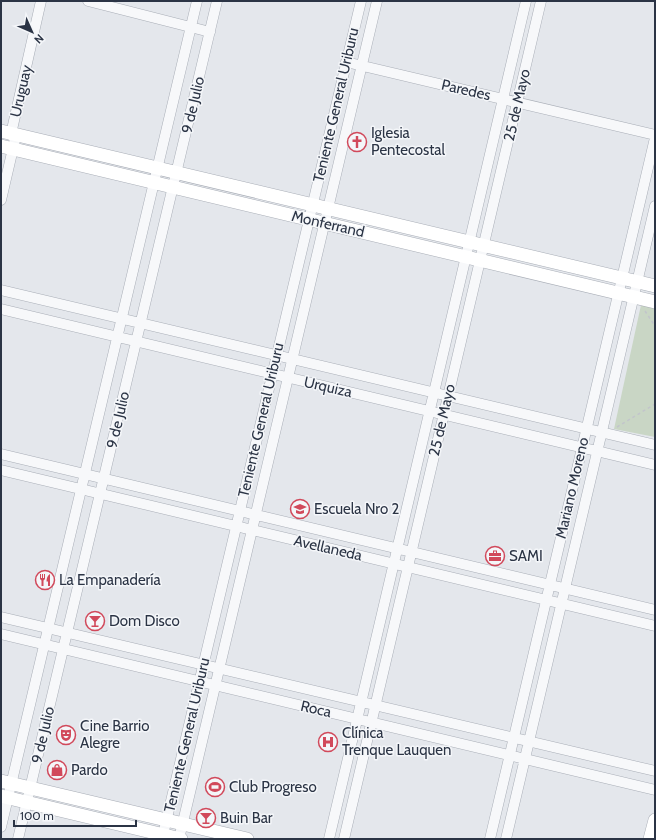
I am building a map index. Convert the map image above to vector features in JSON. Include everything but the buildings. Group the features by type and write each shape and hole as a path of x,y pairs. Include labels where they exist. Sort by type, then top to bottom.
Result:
{"street":[{"name":"Uruguay","path":"1,200 7,148 15,140 4,135 41,1"},
{"path":"88,1 210,32"},
{"name":"9 de Julio","path":"1,826 6,782 48,628 197,1"},
{"name":"9 de Julio","path":"18,839 217,1"},
{"name":"Teniente General Uriburu","path":"162,837 361,1"},
{"name":"Teniente General Uriburu","path":"179,839 377,1"},
{"name":"25 de Mayo","path":"329,839 526,1"},
{"name":"25 de Mayo","path":"344,839 541,1"},
{"name":"Paredes","path":"346,62 655,136"},
{"name":"Monferrand","path":"4,135 157,168 655,286"},
{"name":"Mariano Moreno","path":"490,839 655,136"},
{"name":"Monferrand","path":"7,148 655,302"},
{"name":"Mariano Moreno","path":"506,839 655,206"},
{"name":"Urquiza","path":"1,290 655,445"},
{"name":"Urquiza","path":"1,309 655,465"},
{"name":"Avellaneda","path":"1,454 655,610"},
{"name":"Avellaneda","path":"1,470 655,626"},
{"name":"Roca","path":"1,617 655,771"},
{"name":"Roca","path":"1,634 655,790"},
{"path":"6,782 247,839"},
{"path":"4,797 162,837 179,839"},
{"path":"650,839 655,820"}],"path":[{"path":"644,310 655,326"},
{"path":"614,429 655,404"}],"green space":[{"path":"641,305 655,308 655,437 614,429"}],"place":[{"name":"Iglesia Pentecostal","path":"357,142"},
{"name":"Escuela Nro 2","path":"300,509"},
{"name":"SAMI","path":"495,556"},
{"name":"La Empanadería","path":"45,580"},
{"name":"Dom Disco","path":"95,621"},
{"name":"Cine Barrio Alegre","path":"66,735"},
{"name":"Clínica Trenque Lauquen","path":"328,742"},
{"name":"Pardo","path":"57,770"},
{"name":"Club Progreso","path":"215,787"},
{"name":"Buin Bar","path":"206,818"}]}
